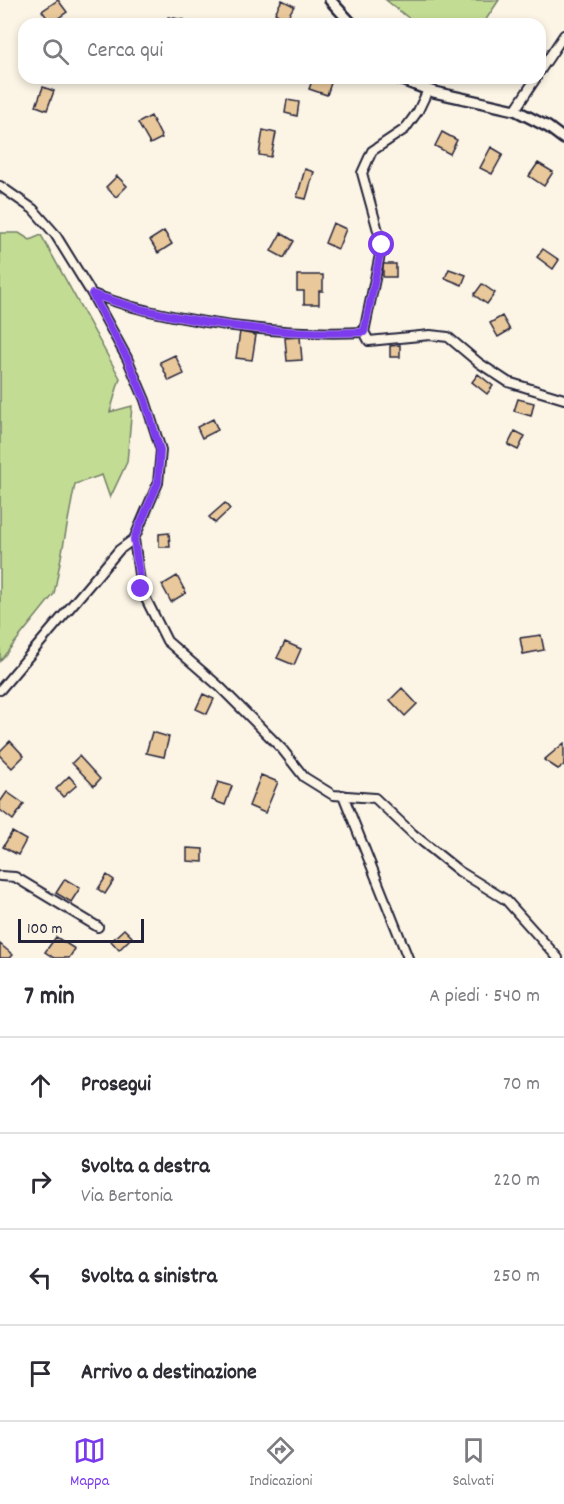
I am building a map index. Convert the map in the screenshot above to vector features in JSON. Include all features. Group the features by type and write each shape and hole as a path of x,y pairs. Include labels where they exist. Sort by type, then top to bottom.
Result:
{"street":[{"path":"330,0 346,18"},
{"path":"546,62 564,34"},
{"path":"412,84 428,90 515,110 548,127 564,140"},
{"path":"515,110 532,84"},
{"path":"428,90 418,111 405,129 372,151 362,173 382,245 364,332 369,341 430,334 448,337 479,363 508,382 564,399"},
{"path":"0,186 33,209 55,234 92,294 141,389 160,450 158,483 134,539 119,550 0,690"},
{"path":"92,294 148,311 240,326 292,332 364,332"},
{"path":"134,539 141,589 167,641 220,687 282,749 304,777 333,795 375,798 413,834 459,871 506,900 558,958"},
{"path":"343,795 408,958"},
{"path":"0,876 15,877 98,927"}],"green space":[{"path":"386,0 499,0 487,18 408,18"},
{"path":"0,233 19,233 30,240 41,235 120,378 110,412 132,406 127,462 110,498 102,475 75,484 54,594 0,661"}],"building":[{"path":"58,0 67,12 58,18 47,18 42,11"},
{"path":"282,0 294,6 287,18 275,13"},
{"path":"311,84 331,84 327,95 309,89"},
{"path":"43,87 54,91 47,110 36,106"},
{"path":"287,100 299,102 297,116 285,113"},
{"path":"151,116 162,138 150,144 138,123"},
{"path":"263,130 276,133 271,157 259,155"},
{"path":"442,132 457,140 450,154 435,146"},
{"path":"491,147 503,154 492,174 480,168"},
{"path":"538,163 553,172 544,186 529,176"},
{"path":"305,169 314,172 306,199 297,197"},
{"path":"117,176 127,186 116,197 106,187"},
{"path":"333,223 346,229 338,249 325,243"},
{"path":"164,231 172,244 158,253 150,240"},
{"path":"281,233 294,241 284,258 271,251"},
{"path":"543,249 559,260 553,269 537,257"},
{"path":"383,264 396,264 396,277 383,277"},
{"path":"449,269 466,275 462,285 445,278"},
{"path":"297,275 323,275 323,291 319,291 319,304 304,304 304,291 297,291"},
{"path":"482,284 495,293 487,304 474,295"},
{"path":"502,316 510,330 498,337 490,323"},
{"path":"240,332 256,335 252,360 236,358"},
{"path":"300,337 302,360 287,361 285,338"},
{"path":"400,345 400,357 390,357 390,346"},
{"path":"175,355 184,374 169,381 160,362"},
{"path":"478,374 493,386 487,394 472,382"},
{"path":"518,399 534,403 531,416 514,411"},
{"path":"213,419 218,430 202,438 197,427"},
{"path":"515,431 525,436 518,450 508,445"},
{"path":"225,503 230,509 215,523 209,517"},
{"path":"169,533 170,547 159,547 159,534"},
{"path":"177,576 186,593 171,602 162,585"},
{"path":"541,635 544,650 523,654 520,638"},
{"path":"285,642 301,649 294,665 277,658"},
{"path":"402,688 417,704 405,716 390,700"},
{"path":"203,694 214,699 207,714 196,709"},
{"path":"152,732 169,737 164,757 146,753"},
{"path":"10,741 24,756 12,768 0,756 0,751"},
{"path":"564,743 564,765 558,769 544,760"},
{"path":"79,756 100,779 94,786 72,763"},
{"path":"261,775 278,782 265,813 249,806"},
{"path":"69,776 77,785 63,797 56,789"},
{"path":"218,782 232,786 225,805 212,800"},
{"path":"7,792 24,804 13,820 0,810 0,802"},
{"path":"12,832 26,840 18,855 3,847"},
{"path":"187,848 203,849 203,862 187,861"},
{"path":"107,875 114,880 105,894 98,889"},
{"path":"65,879 80,888 71,902 56,893"},
{"path":"124,929 132,937 119,950 111,941"},
{"path":"56,937 75,949 69,958 54,958 45,952"},
{"path":"0,944 13,955 10,958 0,958"}],"route":[{"path":"141,589 134,539 158,483 160,450 145,400 127,358 92,294 148,311 187,319 292,332 364,332 382,245"}]}
